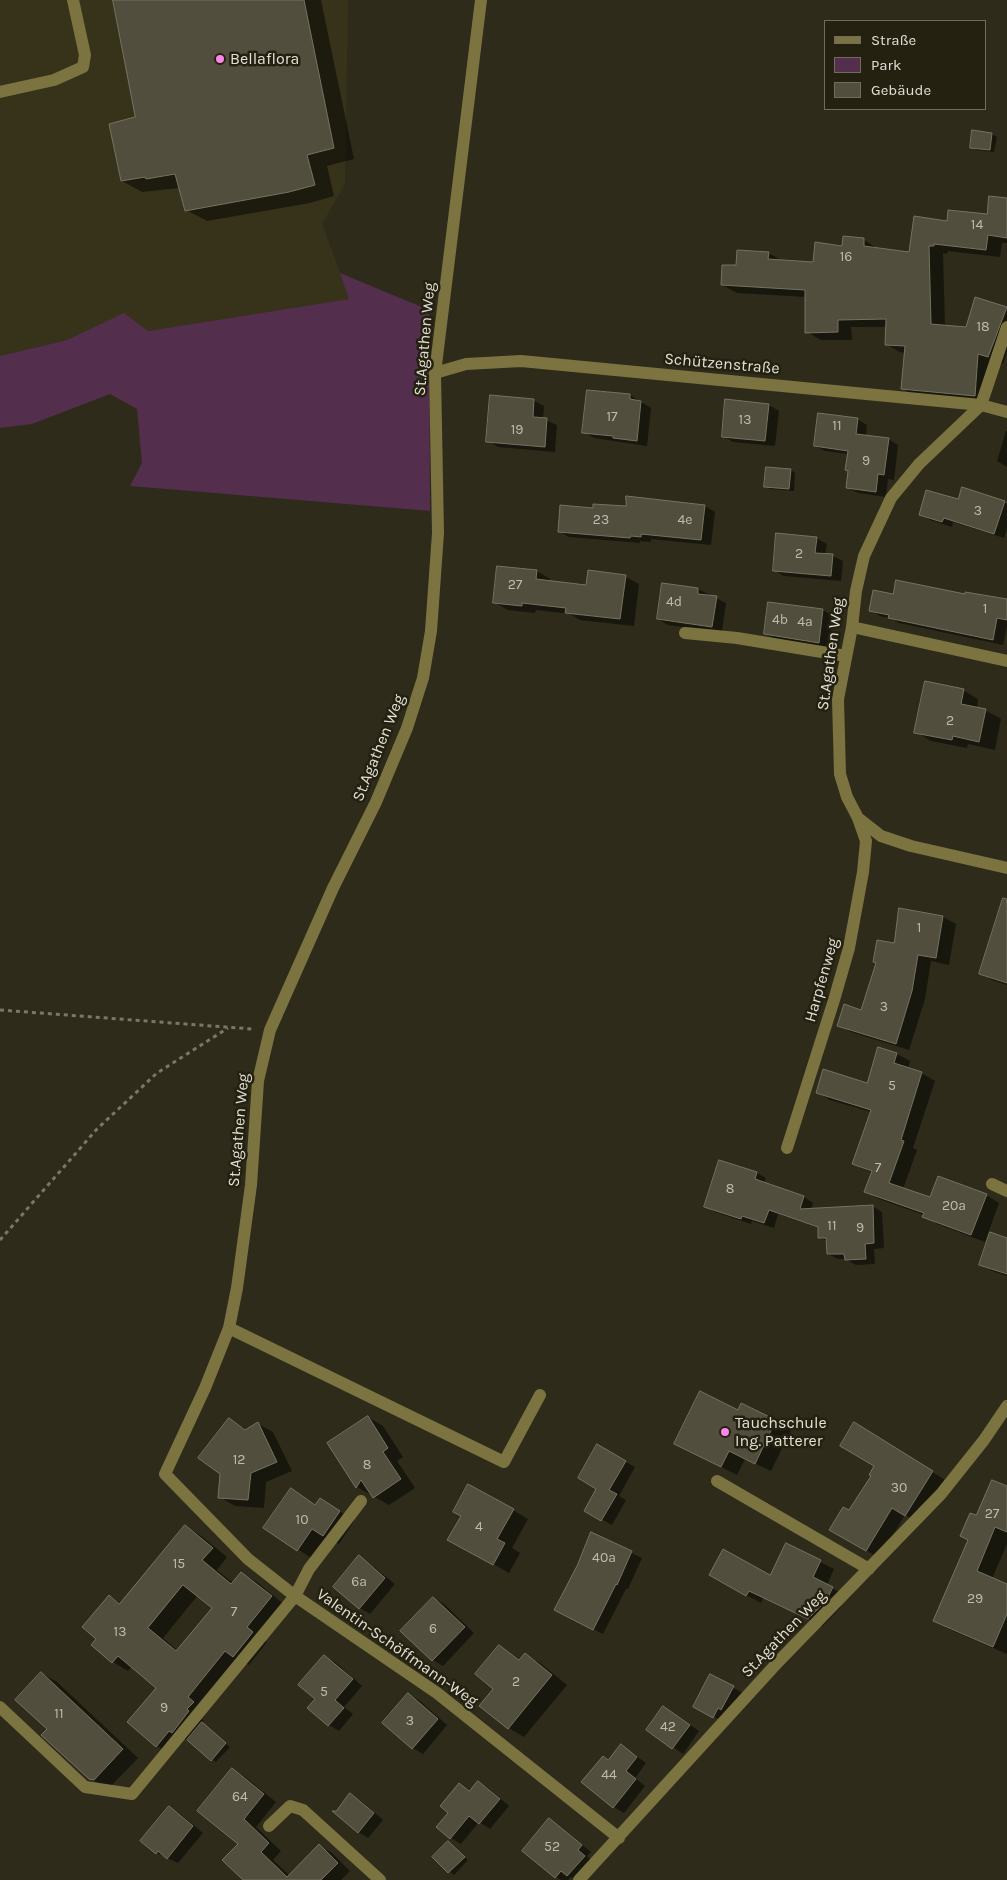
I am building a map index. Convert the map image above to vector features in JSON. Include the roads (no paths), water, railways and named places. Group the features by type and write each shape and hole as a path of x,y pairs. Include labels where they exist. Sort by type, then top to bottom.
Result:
{"street":[{"path":"0,92 54,80 83,67 85,54 73,0"},
{"name":"St.Agathen Weg","path":"165,1474 205,1388 229,1328 237,1288 251,1185 258,1081 270,1030 333,888 376,802 407,728 423,678 431,631 438,533 435,373 481,0"},
{"path":"981,405 1007,327"},
{"name":"Schützenstraße","path":"435,373 466,364 521,361 981,405 1007,412"},
{"name":"St.Agathen Weg","path":"981,405 919,464 891,498 864,556 838,699 840,774 847,797 858,818 881,836 950,857 1007,868"},
{"path":"852,627 1007,661"},
{"path":"685,633 737,638 846,656"},
{"name":"Harpfenweg","path":"787,1148 849,948 863,872 866,841 858,818"},
{"path":"992,1184 1007,1191"},
{"path":"229,1328 504,1462 540,1396"},
{"name":"St.Agathen Weg","path":"579,1880 778,1662 941,1494 984,1440 1007,1406"},
{"name":"Valentin-Schöffmann-Weg","path":"165,1474 248,1559 295,1596 437,1693 619,1838"},
{"path":"717,1481 869,1569"},
{"path":"0,1707 85,1786 132,1794 295,1596 309,1569 361,1502"},
{"path":"269,1826 290,1806 303,1810 380,1880"}],"place":[{"name":"Bellaflora","path":"220,59"},
{"name":"Tauchschule Ing. Patterer","path":"725,1432"}]}
